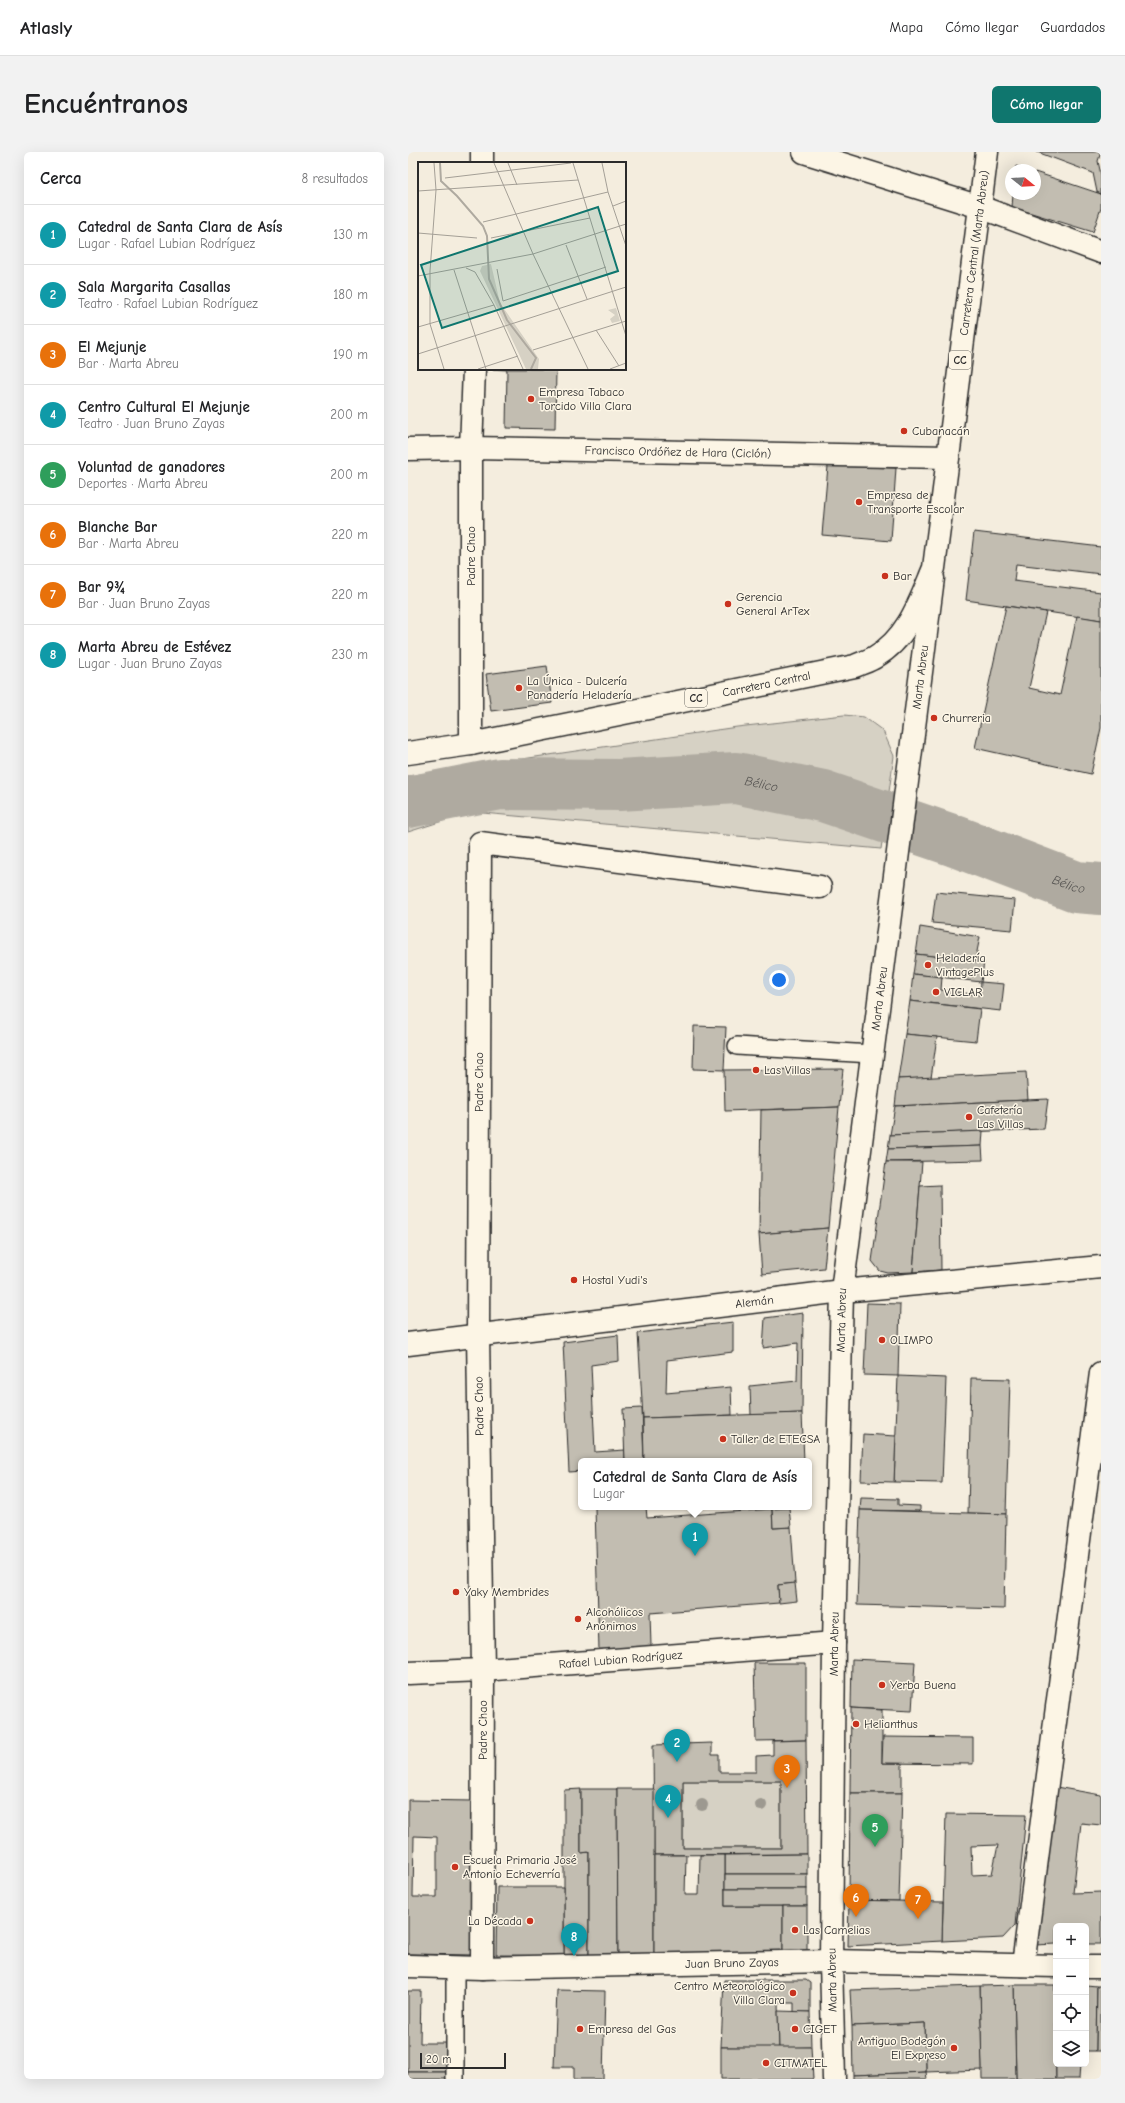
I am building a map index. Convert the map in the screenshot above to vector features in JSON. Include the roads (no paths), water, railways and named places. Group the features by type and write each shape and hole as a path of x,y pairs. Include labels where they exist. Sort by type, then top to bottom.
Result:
{"street":[{"path":"804,152 980,207 1101,252"},
{"name":"Carretera Central (Marta Abreu)","path":"934,568 987,152"},
{"name":"Padre Chao","path":"471,744 471,448 474,370"},
{"name":"Francisco Ordóñez de Hara (Ciclón)","path":"408,449 471,448 948,457"},
{"name":"Carretera Central","path":"408,753 471,744 855,666 875,657 893,643 913,617 934,568"},
{"name":"Marta Abreu","path":"834,2079 831,1961 834,1643 842,1291 934,568"},
{"name":"Padre Chao","path":"482,1968 483,1670 478,1334 480,843 820,887"},
{"name":"Alemán","path":"408,1344 478,1334 842,1291 1101,1267"},
{"path":"1023,1965 1101,1373"},
{"name":"Rafael Lubian Rodríguez","path":"408,1673 483,1670 834,1643"},
{"name":"Juan Bruno Zayas","path":"408,1966 482,1968 831,1961 1053,1966"},
{"path":"1089,1967 1101,1967"}],"lane":[{"path":"737,1046 872,1054"},
{"path":"455,1968 455,2079"}],"waterway":[{"name":"Bélico","path":"408,802 500,784 619,785 736,778 823,796 955,841 1076,887 1101,889"}],"place":[{"name":"Empresa Tabaco Torcido Villa Clara","path":"531,399"},
{"name":"Cubanacán","path":"904,431"},
{"name":"Empresa de Transporte Escolar","path":"859,502"},
{"name":"Bar","path":"885,576"},
{"name":"Gerencia General ArTex","path":"728,604"},
{"name":"La Única - Dulcería Panadería Heladería","path":"519,688"},
{"name":"Churreria","path":"934,718"},
{"name":"Heladería VintagePlus","path":"928,965"},
{"name":"VICLAR","path":"936,992"},
{"name":"Las Villas","path":"756,1070"},
{"name":"Cafetería Las Villas","path":"969,1117"},
{"name":"Hostal Yudi's","path":"574,1280"},
{"name":"OLIMPO","path":"882,1340"},
{"name":"Taller de ETECSA","path":"723,1439"},
{"name":"Catedral de Santa Clara de Asís","path":"695,1556"},
{"name":"Yaky Membrides","path":"456,1592"},
{"name":"Alcohólicos Anónimos","path":"578,1619"},
{"name":"Yerba Buena","path":"882,1685"},
{"name":"Helianthus","path":"856,1724"},
{"name":"Sala Margarita Casallas","path":"677,1762"},
{"name":"El Mejunje","path":"787,1788"},
{"name":"Centro Cultural El Mejunje","path":"668,1818"},
{"name":"Voluntad de ganadores","path":"875,1847"},
{"name":"Escuela Primaria José Antonio Echeverría","path":"455,1867"},
{"name":"Blanche Bar","path":"856,1917"},
{"name":"Bar 9¾","path":"918,1919"},
{"name":"La Década","path":"530,1921"},
{"name":"Las Camelias","path":"795,1930"},
{"name":"Marta Abreu de Estévez","path":"574,1956"},
{"name":"Centro Meteorológico Villa Clara","path":"793,1993"},
{"name":"Empresa del Gas","path":"580,2029"},
{"name":"CIGET","path":"795,2029"},
{"name":"Antiguo Bodegón El Expreso","path":"954,2048"},
{"name":"CITMATEL","path":"766,2063"}]}
